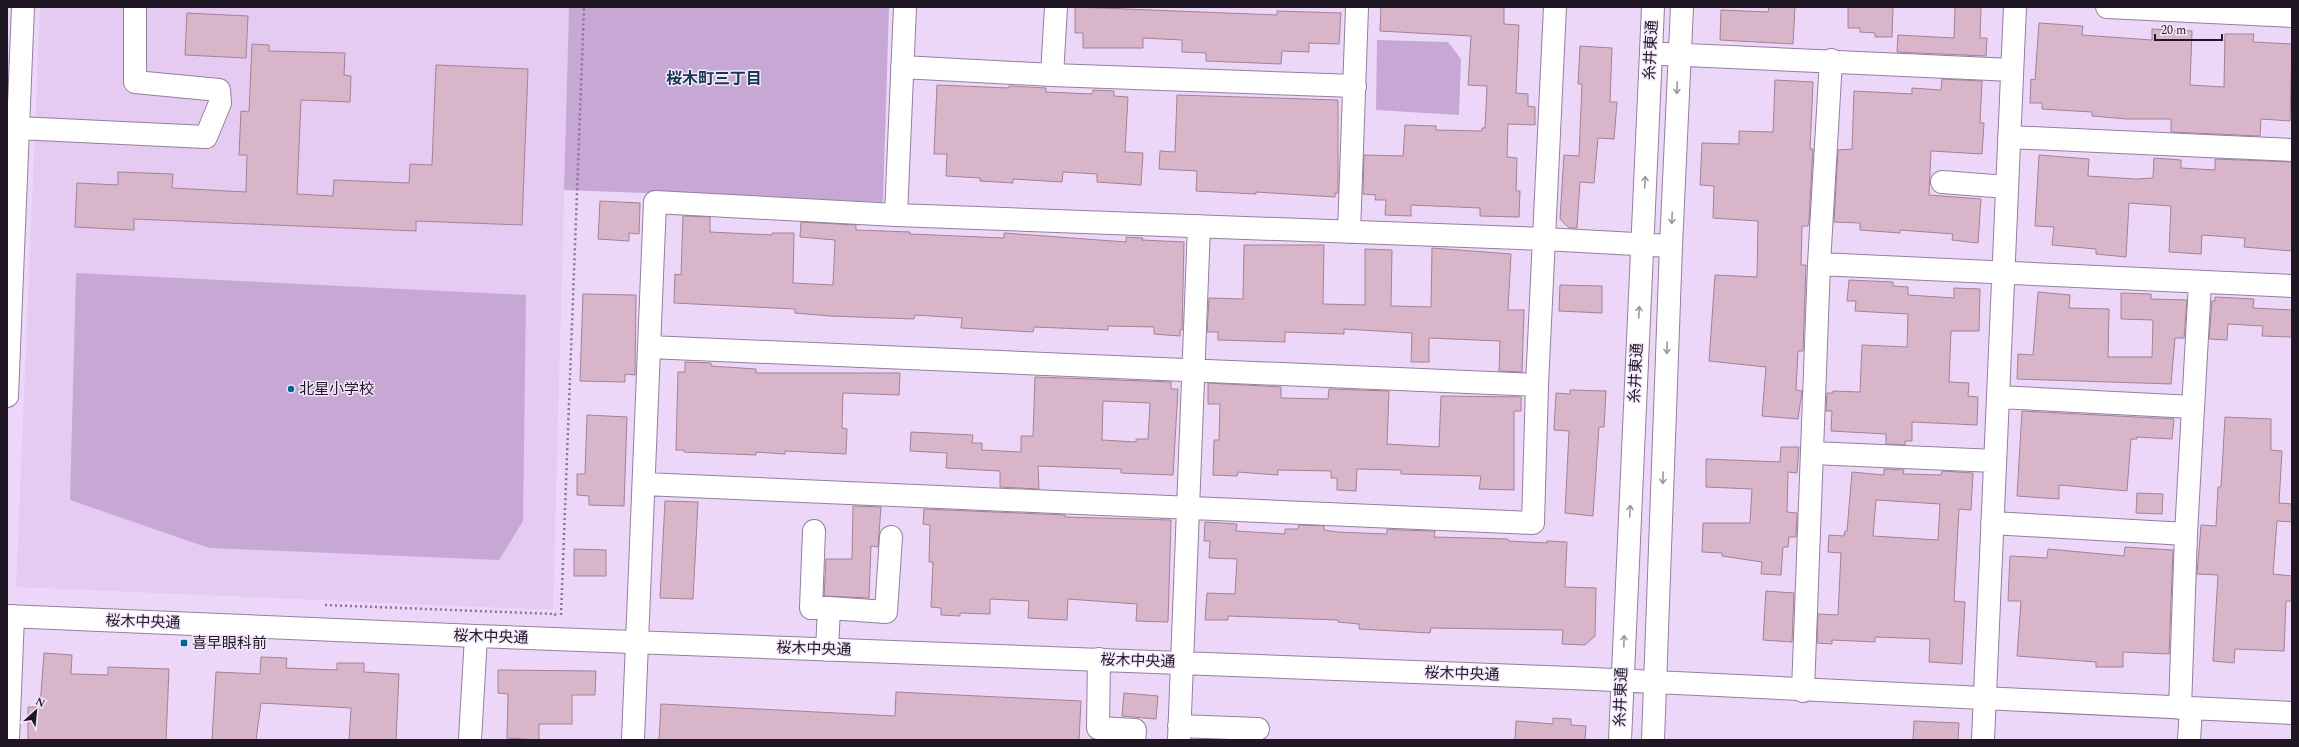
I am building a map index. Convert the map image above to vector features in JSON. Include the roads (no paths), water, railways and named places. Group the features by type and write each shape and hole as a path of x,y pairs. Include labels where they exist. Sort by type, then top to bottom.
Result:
{"street":[{"path":"7,396 23,7"},
{"path":"18,128 206,137 220,103 219,90 135,82 135,7"},
{"path":"896,215 905,7"},
{"path":"1052,75 1056,7"},
{"path":"1350,232 1357,7"},
{"path":"644,484 1533,523 1537,385 1555,7"},
{"name":"糸井東通","path":"1620,740 1653,7"},
{"name":"糸井東通","path":"1653,740 1671,246 1682,7"},
{"path":"1983,740 2015,7"},
{"path":"2107,7 2292,16"},
{"path":"1651,53 1831,60 2012,70"},
{"path":"1803,690 1819,264 1831,60"},
{"path":"902,67 1052,75 1355,86"},
{"path":"2009,137 2292,150"},
{"path":"1942,182 2007,187"},
{"path":"633,740 655,202 896,215 1544,239 1671,246"},
{"path":"1199,226 1192,372 1179,733 1258,729"},
{"path":"1819,264 2200,283 2292,286"},
{"path":"2189,740 2186,708 2186,534 2200,283"},
{"path":"649,347 1192,372 1537,385"},
{"path":"1998,397 2193,407"},
{"path":"1813,453 1995,461"},
{"path":"1992,523 2186,534"},
{"path":"814,531 811,608 886,612 891,537"},
{"path":"827,650 829,608"},
{"path":"8,740 10,616"},
{"name":"桜木中央通","path":"10,616 636,643 1622,680 2292,713"},
{"path":"470,740 476,636"},
{"path":"1099,660 1098,728 1135,730 1134,740"}],"place":[{"name":"北星小学校","path":"291,389"},
{"name":"喜早眼科前","path":"184,643"}],"district":[{"name":"桜木町三丁目","path":"714,79"}]}
